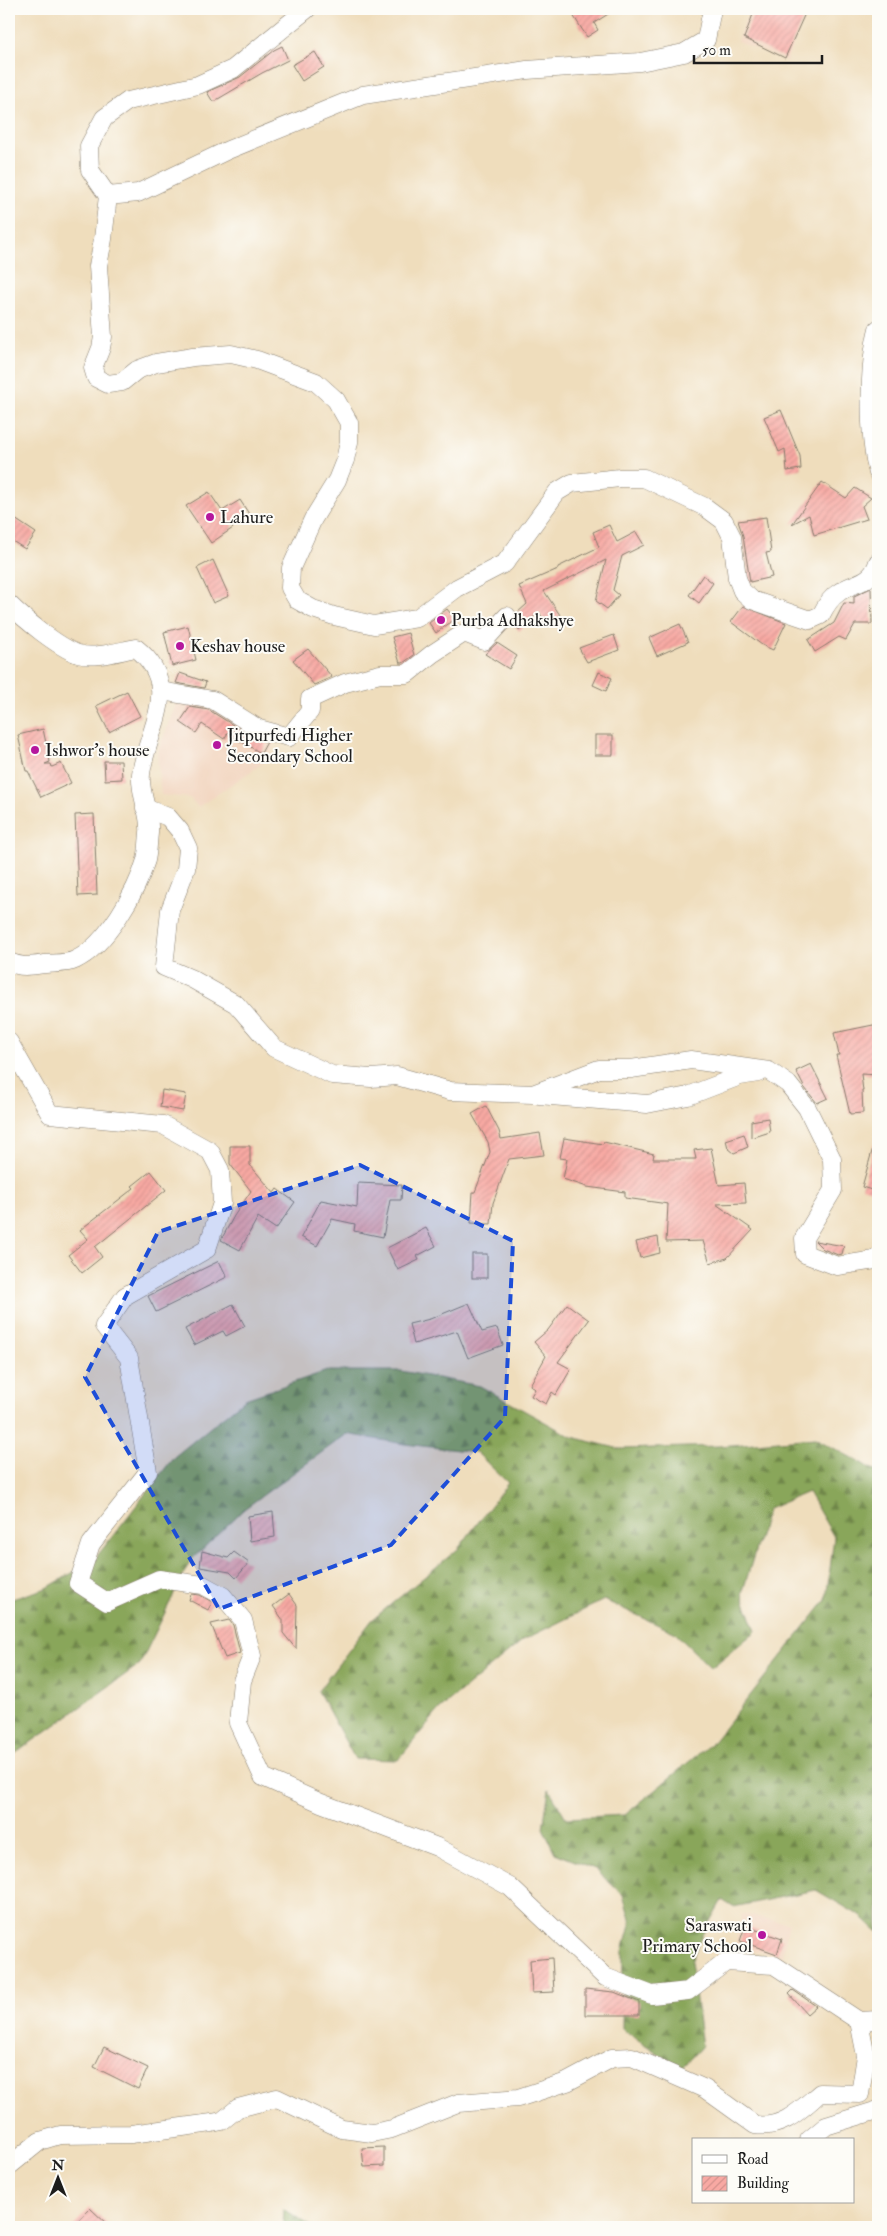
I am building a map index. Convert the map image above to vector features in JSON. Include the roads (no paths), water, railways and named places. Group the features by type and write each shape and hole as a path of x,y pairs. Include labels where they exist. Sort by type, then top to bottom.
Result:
{"street":[{"path":"307,9 232,68 198,85 128,101 104,118 89,146 90,170 108,196 98,266 99,303 103,326 101,348 93,368 96,378 108,384 122,382 137,370 156,363 231,354 257,360 316,382 336,400 349,423 349,442 345,460 337,480 313,519 291,568 290,588 297,600 313,609 374,626 417,618 457,588 505,563 557,492 572,483 594,480 644,478 705,507 724,521 732,537 737,578 742,591 752,600 768,607 810,620 821,615 825,607 840,592 866,580 876,568 878,562"},
{"path":"108,196 138,193 228,150 364,95 527,70 640,62 684,53 706,40 708,12"},
{"path":"878,328 875,341 871,441 878,473"},
{"path":"9,604 22,617 79,654 100,654 136,648 144,654 156,670 161,691 158,718 141,774 141,795 149,830 146,859 130,898 97,945 75,961 21,968 9,962"},
{"path":"161,691 213,700 259,729 289,737 310,711 310,699 346,683 380,674 407,674 432,654 464,633 484,641 507,616"},
{"path":"145,808 168,817 180,831 188,848 186,869 170,910 164,968 192,979 236,1004 274,1048 332,1075 371,1078 397,1076 450,1091 534,1094 647,1104 688,1096 740,1076 769,1071"},
{"path":"9,1042 50,1114 163,1124 210,1151 220,1170 222,1203 206,1249 125,1296 104,1326 129,1358 148,1472 91,1544 78,1583 107,1602 159,1579 202,1585 223,1596 243,1620 252,1656 242,1681 238,1723 263,1777 321,1803 437,1847 510,1887 605,1977 652,1995 688,1991 726,1962 774,1965 859,2021 878,2020"},
{"path":"534,1094 598,1069 631,1069 691,1060 769,1071 788,1084 807,1108 832,1159 833,1190 804,1238 805,1254 837,1266 875,1260 878,1257"},
{"path":"9,2166 40,2141 60,2135 131,2134 212,2123 222,2121 238,2108 277,2098 342,2129 378,2132 392,2129 458,2103 518,2098 567,2082 612,2058 632,2057 706,2089 755,2124 762,2133 789,2120 820,2093 860,2094 866,2056 859,2021"},
{"path":"811,2138 826,2126 878,2110"}],"place":[{"name":"Lahure","path":"210,517"},
{"name":"Purba Adhakshye","path":"441,620"},
{"name":"Keshav house","path":"180,646"},
{"name":"Jitpurfedi Higher Secondary School","path":"217,745"},
{"name":"Ishwor's house","path":"35,750"},
{"name":"Saraswati Primary School","path":"762,1935"}]}
